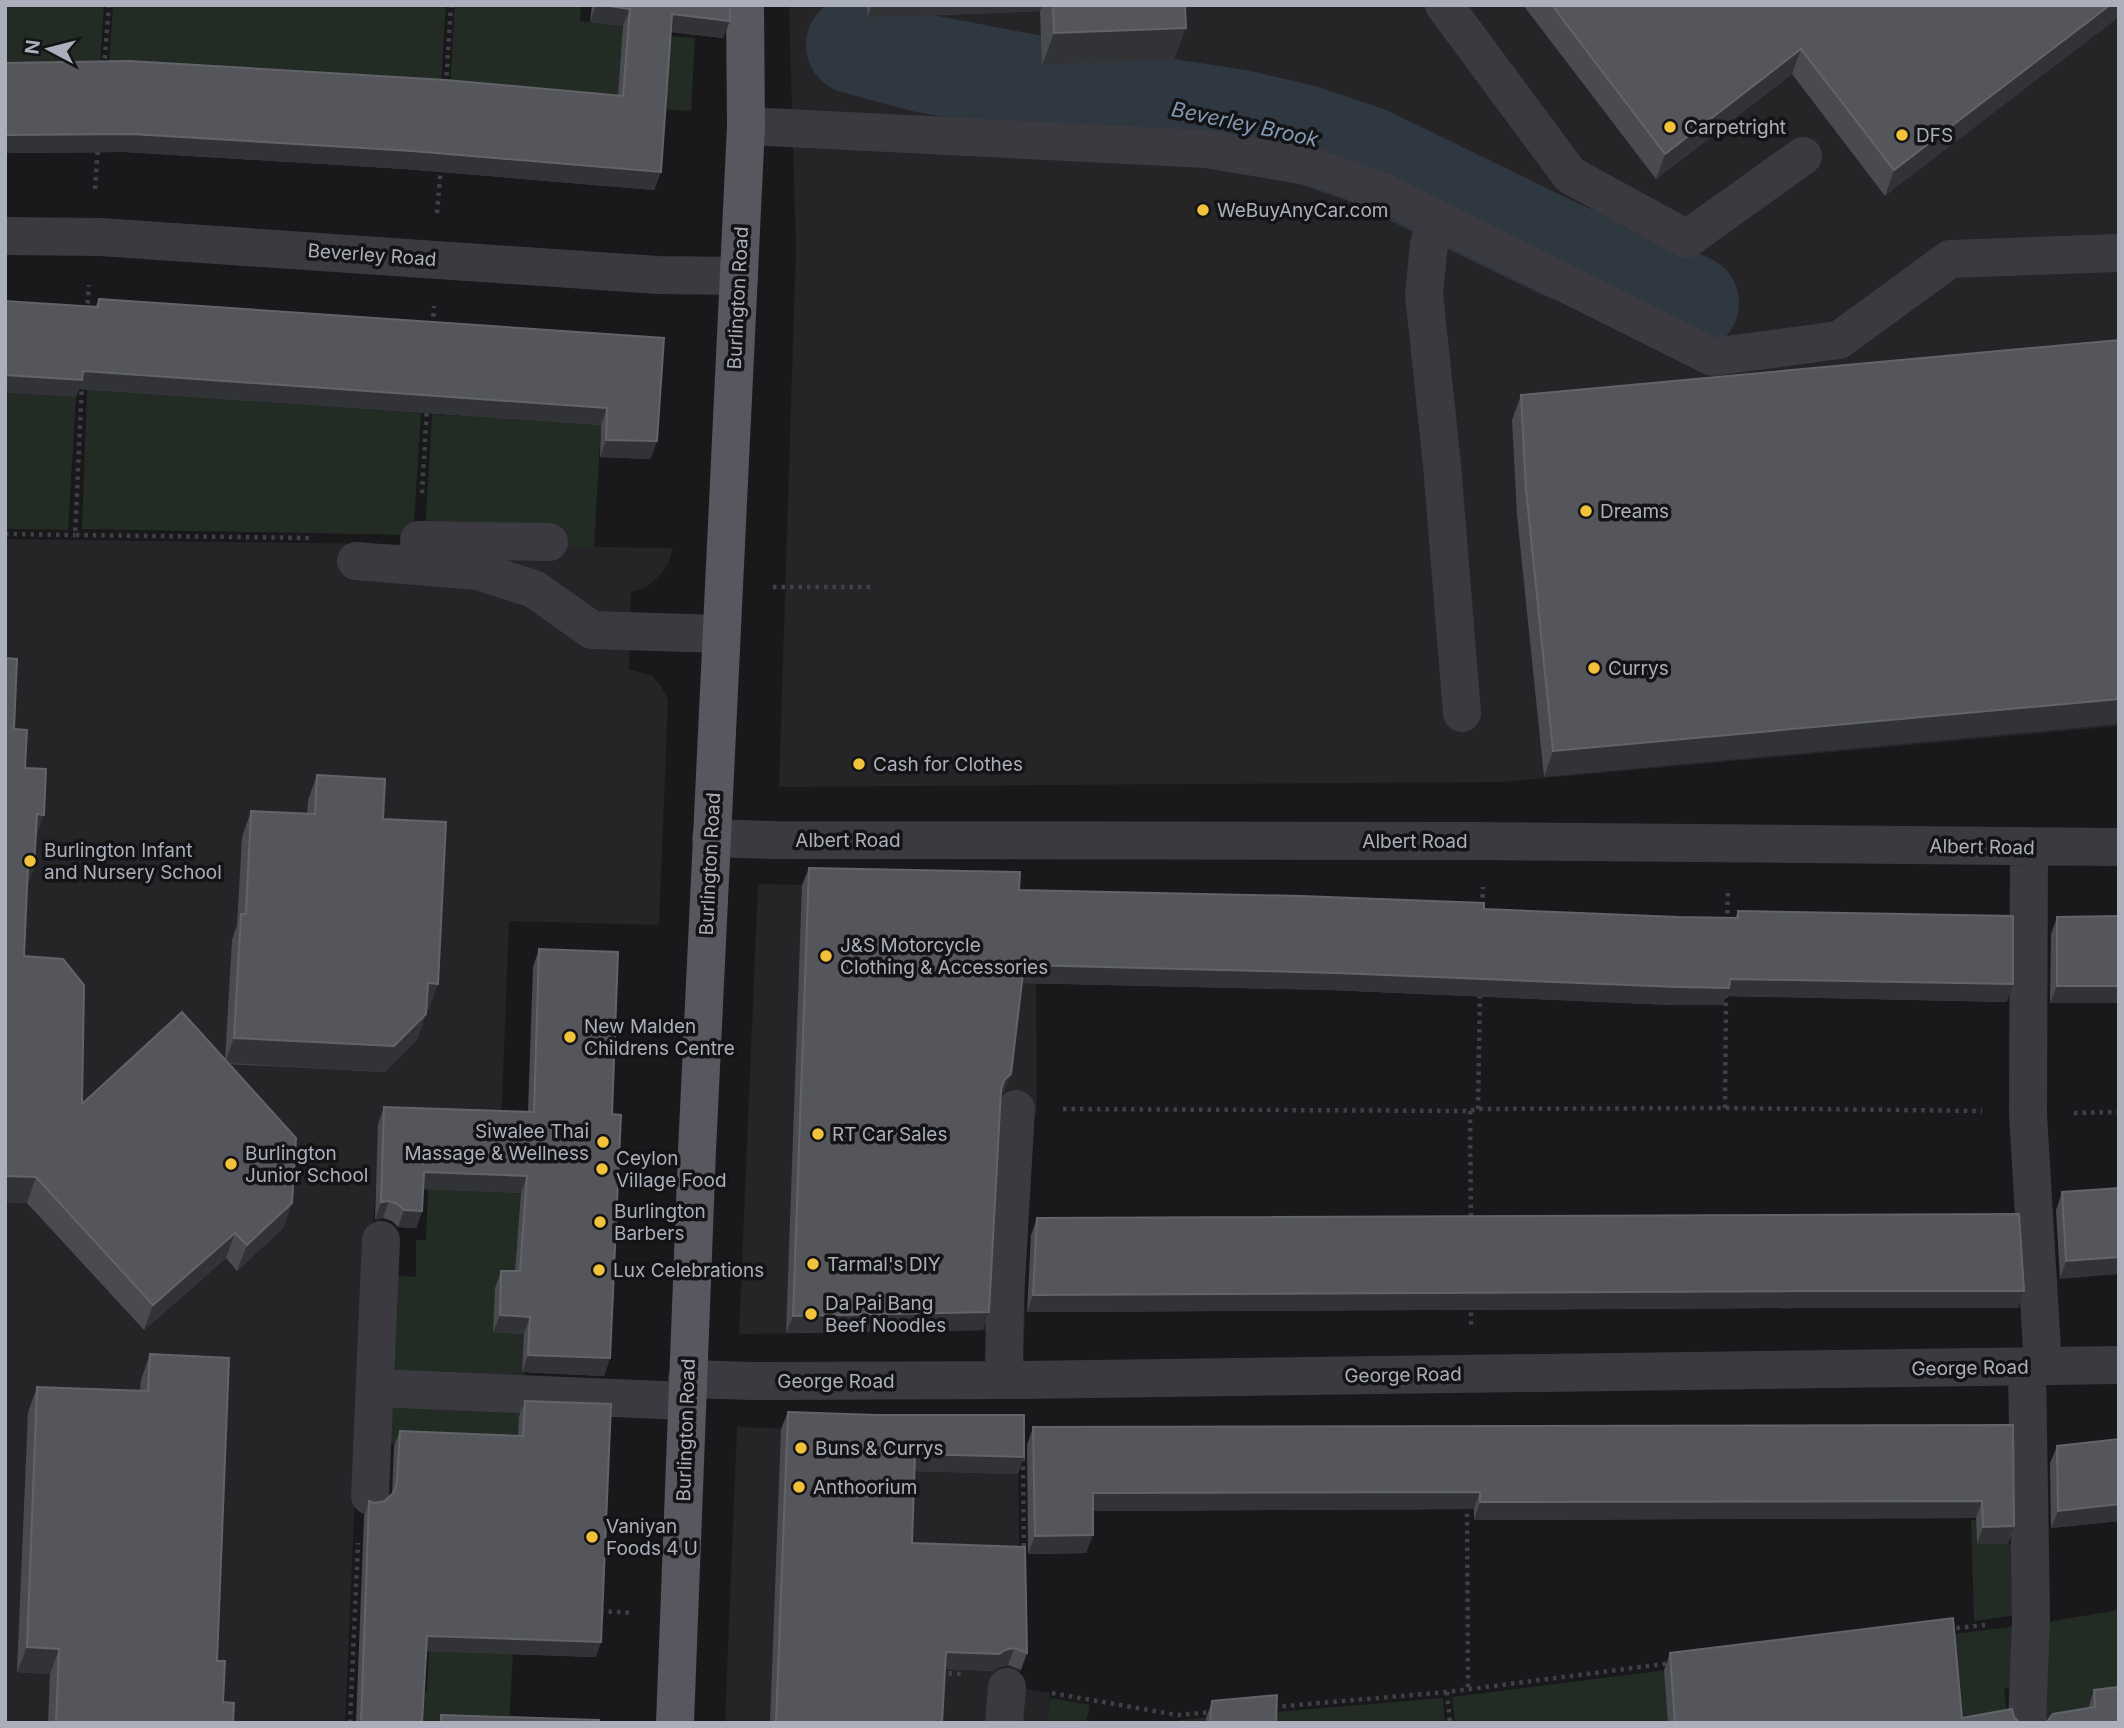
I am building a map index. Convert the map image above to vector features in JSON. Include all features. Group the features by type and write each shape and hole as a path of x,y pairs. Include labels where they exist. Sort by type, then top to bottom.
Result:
{"main road":[{"name":"Burlington Road","path":"675,1723 711,838 746,126 745,5"}],"street":[{"path":"1444,5 1570,175 1687,239 1803,156"},
{"path":"746,126 1206,149 1314,167 1383,192 1713,357 1839,340 1950,259 2119,253"},
{"path":"1437,219 1429,244 1423,294 1442,465 1462,713"},
{"name":"Beverley Road","path":"5,236 92,237 658,275 739,276"},
{"path":"419,540 550,542"},
{"path":"356,561 477,570 534,589 592,630 721,634"},
{"name":"Albert Road","path":"711,838 2119,847"},
{"path":"2027,1723 2035,1367 2028,1114 2029,847"},
{"path":"1013,1380 1005,1298 1016,1109"},
{"path":"370,1496 381,1240"},
{"name":"George Road","path":"376,1388 687,1390 753,1381 2119,1365"}],"path":[{"path":"103,79 108,5"},
{"path":"446,89 452,5"},
{"path":"86,320 99,139"},
{"path":"433,326 441,158"},
{"path":"75,535 82,376"},
{"path":"419,540 428,406"},
{"path":"5,534 322,538"},
{"path":"723,587 875,587"},
{"path":"1482,908 1484,841"},
{"path":"1727,927 1728,844"},
{"path":"1725,1108 1727,983"},
{"path":"1478,1109 1480,988"},
{"path":"1016,1109 1470,1111 1725,1108 1993,1111 2028,1114 2119,1112"},
{"path":"1470,1111 1471,1235"},
{"path":"1471,1291 1472,1374"},
{"path":"1013,1380 1024,1559"},
{"path":"350,1723 360,1496 370,1496"},
{"path":"1467,1497 1468,1689"},
{"path":"598,1611 679,1615"},
{"path":"1945,1630 2031,1619"},
{"path":"1273,1707 1447,1692 1681,1662"},
{"path":"930,1672 971,1675"},
{"path":"1447,1692 1450,1723"},
{"path":"1050,1693 1177,1715 1218,1712"}],"shaded area":[{"path":"5,5 104,5 99,79 5,80"},
{"path":"113,5 446,5 440,98 108,78"},
{"path":"455,5 581,5 580,21 622,26 623,33 695,38 691,111 657,109 620,74 617,113 449,99"},
{"path":"789,5 2116,5 2119,9 2119,726 1502,782 779,787 796,248"},
{"path":"87,389 421,413 413,535 82,529"},
{"path":"5,393 76,397 68,530 5,529"},
{"path":"432,414 601,424 594,547 554,547 425,535"},
{"name":"Burlington Junior School","path":"5,539 673,548 668,564 657,578 646,587 631,592 629,669 653,676 668,700 659,925 509,921 501,1128 376,1188 360,1382 345,1723 5,1723"},
{"path":"758,884 1039,890 1036,984 1037,1114 1024,1115 1025,1330 739,1334"},
{"path":"428,1189 538,1194 517,1244 516,1261 526,1338 524,1386 383,1380 388,1275 416,1277 416,1240 426,1240"},
{"path":"383,1397 520,1403 519,1417 530,1451 381,1444"},
{"path":"737,1427 887,1432 1018,1432 1020,1688 1050,1693 1046,1723 725,1723"},
{"path":"1971,1520 1976,1520 1977,1544 2018,1544 2018,1615 1974,1621"},
{"path":"2119,1610 2119,1704 2089,1723 2040,1723 2047,1624"},
{"path":"2018,1626 2019,1686 2004,1688 2008,1723 1455,1723 1452,1697"},
{"path":"429,1651 513,1654 509,1723 417,1723 419,1692 427,1692"},
{"path":"1050,1698 1090,1705 1086,1723 1046,1723"},
{"path":"1443,1698 1445,1723 1178,1723 1179,1720"}],"building":[{"path":"602,5 730,5 730,21 672,14 661,172 412,151 131,134 5,135 5,63 129,61 446,80 623,96 630,9"},
{"path":"1053,5 1185,5 1186,28 1054,33"},
{"path":"1552,5 2110,5 1894,170 1801,49 1665,154"},
{"path":"99,299 664,338 657,441 606,440 607,408 83,371 82,380 5,375 5,301 98,307"},
{"path":"2119,340 2119,699 1553,751 1526,489 1521,395"},
{"path":"5,658 17,659 14,729 27,730 25,768 46,769 44,815 37,814 34,867 28,866 24,956 63,959 84,985 82,1104 182,1012 296,1138 292,1203 247,1245 235,1233 153,1305 36,1177 5,1176"},
{"path":"317,775 385,779 383,819 446,822 438,984 428,983 426,1014 394,1046 234,1038 241,914 246,914 251,811 315,814"},
{"path":"809,868 1020,872 1019,890 1484,903 1484,909 1678,917 1738,918 1738,911 2013,916 2013,984 1730,979 1729,988 1337,973 1024,965 1011,1074 1004,1080 1001,1090 989,1312 793,1316"},
{"path":"2119,916 2119,986 2057,986 2057,917"},
{"path":"539,949 618,952 612,1114 621,1115 610,1358 528,1355 530,1317 500,1315 501,1271 520,1271 527,1176 424,1172 422,1211 404,1210 398,1204 381,1202 384,1107 534,1112"},
{"path":"2119,1188 2119,1257 2066,1261 2062,1192"},
{"path":"2019,1214 2024,1291 1033,1295 1037,1218"},
{"path":"150,1354 229,1358 217,1661 225,1661 223,1702 234,1703 233,1723 56,1723 59,1649 27,1647 37,1387 148,1391"},
{"path":"525,1401 611,1404 601,1642 427,1636 422,1723 361,1723 369,1501 385,1501 394,1492 400,1431 523,1436"},
{"path":"788,1412 1024,1415 1024,1457 915,1454 912,1543 1025,1547 1027,1653 1014,1648 999,1654 946,1652 942,1723 776,1723"},
{"path":"2013,1425 2014,1526 1983,1527 1982,1501 1480,1502 1480,1492 1093,1493 1093,1535 1035,1536 1033,1427"},
{"path":"2119,1439 2119,1504 2058,1511 2057,1446"},
{"path":"1953,1618 1962,1718 2012,1709 2014,1717 2020,1723 1675,1723 1670,1653"},
{"path":"2119,1687 2119,1723 2046,1723 2053,1714 2095,1707 2094,1690"},
{"path":"1277,1695 1276,1723 1210,1723 1212,1701"},
{"path":"441,1715 599,1720 599,1723 441,1723"}],"waterway":[{"name":"Beverley Brook","path":"855,45 922,63 1118,100 1241,119 1304,134 1369,156 1562,250 1690,303"}],"place":[{"name":"Carpetright","path":"1670,127"},
{"name":"DFS","path":"1902,135"},
{"name":"WeBuyAnyCar.com","path":"1203,210"},
{"name":"Dreams","path":"1586,511"},
{"name":"Currys","path":"1594,668"},
{"name":"Cash for Clothes","path":"859,764"},
{"name":"Burlington Infant and Nursery School","path":"30,861"},
{"name":"J&S Motorcycle Clothing & Accessories","path":"826,956"},
{"name":"New Malden Childrens Centre","path":"570,1037"},
{"name":"RT Car Sales","path":"818,1134"},
{"name":"Siwalee Thai Massage & Wellness","path":"603,1142"},
{"name":"Burlington Junior School","path":"231,1164"},
{"name":"Ceylon Village Food","path":"602,1169"},
{"name":"Burlington Barbers","path":"600,1222"},
{"name":"Tarmal's DIY","path":"813,1264"},
{"name":"Lux Celebrations","path":"599,1270"},
{"name":"Da Pai Bang Beef Noodles","path":"811,1314"},
{"name":"Buns & Currys","path":"801,1448"},
{"name":"Anthoorium","path":"799,1487"},
{"name":"Vaniyan Foods 4 U","path":"592,1537"}]}
